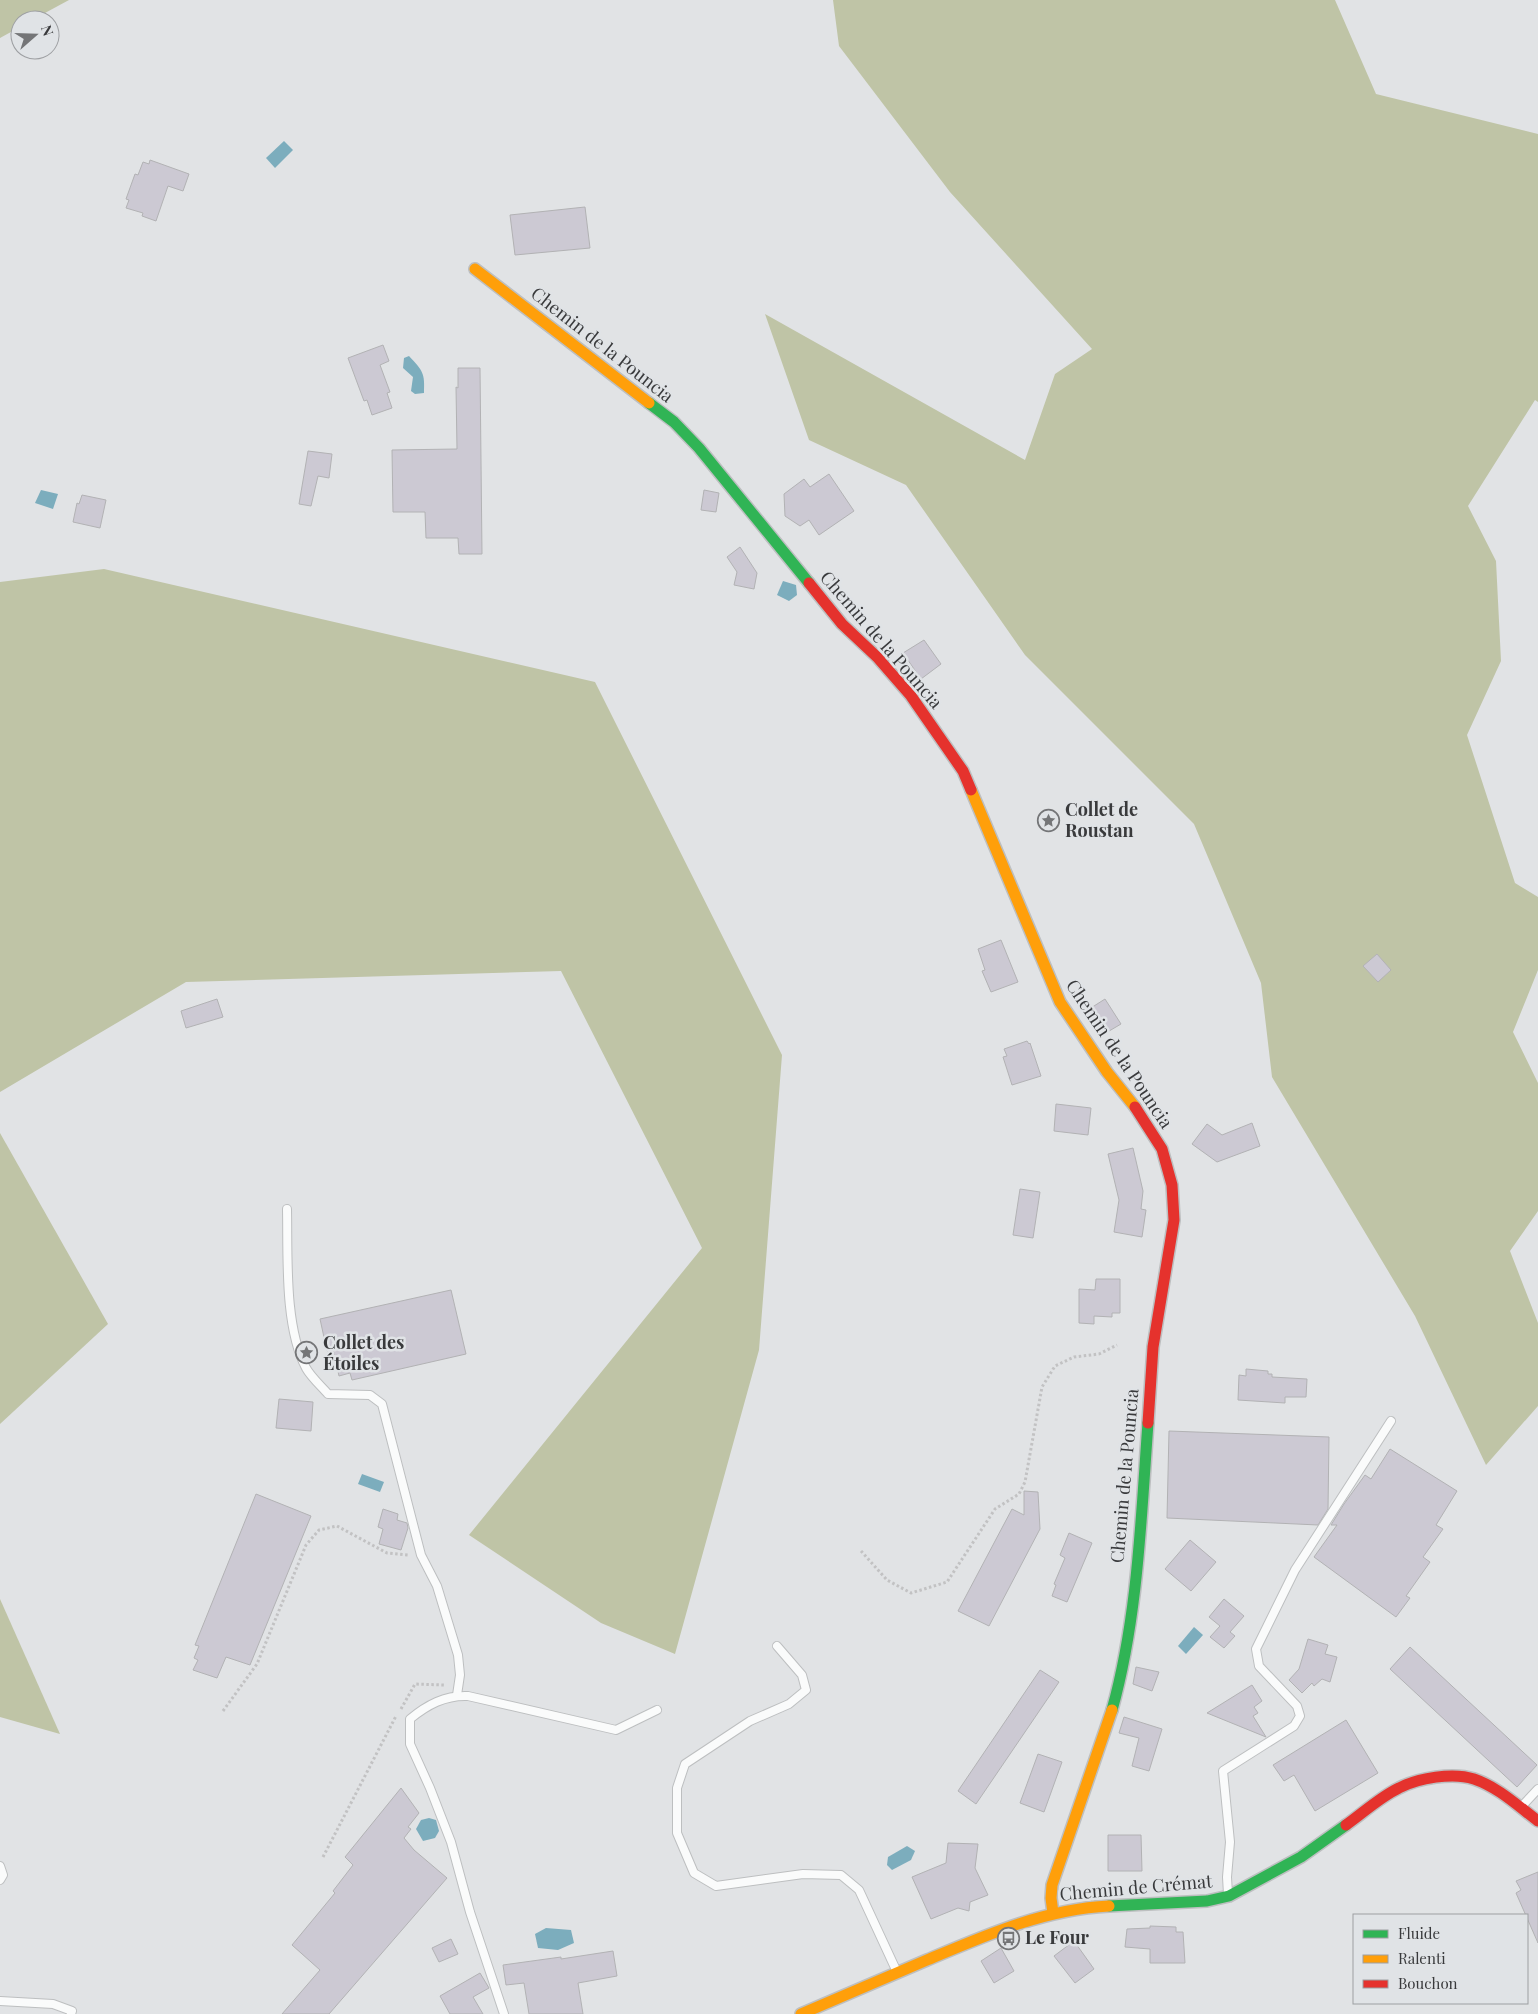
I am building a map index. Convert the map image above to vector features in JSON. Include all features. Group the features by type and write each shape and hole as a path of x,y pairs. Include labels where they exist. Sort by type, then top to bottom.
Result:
{"street":[{"name":"Chemin de la Pouncia","path":"475,268 674,422 698,448 842,624 877,657 911,696 963,771 1060,1002 1107,1072 1142,1115 1162,1149 1172,1185 1174,1220 1153,1347 1142,1513 1128,1637 1121,1679 1109,1723 1052,1885 1053,1913"},
{"name":"Chemin de Crémat","path":"801,2014 998,1932 1053,1913 1088,1907 1207,1901 1229,1896 1292,1862 1398,1788 1422,1778 1448,1777 1473,1779 1521,1807 1538,1821"}],"lane":[{"path":"287,1209 289,1280 294,1335 306,1369 328,1394 370,1395 382,1404 421,1555 436,1586 458,1655 460,1674 457,1692"},
{"path":"1229,1896 1227,1877 1230,1842 1223,1771 1294,1726 1300,1716 1297,1706 1259,1666 1256,1649 1295,1570 1391,1421"},
{"path":"777,1646 802,1675 806,1690 789,1704 750,1721 685,1764 676,1788 677,1833 694,1873 716,1886 804,1874 841,1875 859,1890 898,1974"},
{"path":"504,2014 470,1912 452,1842 410,1744 410,1719 427,1705 457,1692 616,1730 657,1710"},
{"path":"1521,1807 1538,1789"},
{"path":"0,1866 3,1875 0,1880"},
{"path":"0,2001 54,2004 72,2011 71,2014"}],"path":[{"path":"861,1550 887,1580 911,1593 947,1582 995,1509 1019,1494 1025,1482 1042,1387 1055,1366 1074,1357 1099,1354 1117,1344"},
{"path":"223,1712 257,1664 306,1545 318,1530 337,1526 387,1554 421,1555"},
{"path":"323,1857 397,1715 416,1684 440,1683 457,1692"}],"green space":[{"path":"0,0 69,0 50,10 10,10 10,32 0,38"},
{"path":"833,0 1335,0 1376,94 1538,134 1538,402 1535,400 1468,506 1496,561 1501,661 1467,735 1515,883 1538,897 1538,970 1513,1032 1538,1083 1538,1211 1510,1251 1538,1323 1538,1406 1486,1465 1415,1316 1272,1077 1261,983 1194,824 1025,655 906,485 809,440 765,314 1025,460 1055,374 1092,349 950,192 839,46"},
{"path":"104,569 595,682 782,1055 759,1350 675,1654 601,1623 469,1535 702,1248 561,971 186,982 0,1092 0,582"},
{"path":"0,1133 108,1324 0,1424"},
{"path":"0,1599 60,1734 0,1717"}],"water":[{"path":"284,141 293,150 275,168 266,158"},
{"path":"409,356 422,373 424,393 415,394 411,391 413,377 403,368 404,358"},
{"path":"41,490 58,494 53,509 35,503"},
{"path":"783,581 796,585 797,595 789,601 777,595"},
{"path":"362,1474 384,1482 380,1492 358,1484"},
{"path":"1194,1627 1203,1635 1186,1654 1178,1646"},
{"path":"429,1818 436,1820 439,1831 435,1838 423,1841 416,1829 421,1820"},
{"path":"907,1846 915,1851 911,1860 892,1870 887,1865 888,1857"},
{"path":"546,1928 571,1930 574,1943 558,1950 538,1948 535,1934"}],"building":[{"path":"150,160 189,174 183,191 168,186 156,221 142,216 143,213 126,208 129,200 126,199 135,174 138,175 143,162 149,164"},
{"path":"585,207 590,248 515,255 510,215"},
{"path":"383,345 389,361 380,365 390,392 387,393 392,408 372,415 367,400 364,401 348,358"},
{"path":"458,368 480,368 482,554 459,554 458,538 426,538 425,512 393,512 392,450 457,449 456,387 458,388"},
{"path":"308,451 332,454 329,478 318,476 311,506 299,504"},
{"path":"829,474 854,511 819,535 809,520 800,526 785,516 784,494 804,479 810,487"},
{"path":"704,490 719,493 716,512 701,510"},
{"path":"82,495 106,500 100,528 73,522 77,503 79,504"},
{"path":"740,547 757,573 754,589 734,585 737,572 727,557"},
{"path":"924,640 941,664 921,679 903,653"},
{"path":"1001,940 1018,982 991,992 982,971 985,970 978,949"},
{"path":"1377,954 1391,970 1378,982 1363,966"},
{"path":"217,999 223,1017 186,1028 181,1011"},
{"path":"1105,999 1121,1024 1099,1037 1083,1013"},
{"path":"1027,1041 1030,1043 1041,1076 1012,1085 1003,1057 1007,1056 1004,1049"},
{"path":"1056,1104 1091,1108 1088,1135 1054,1131"},
{"path":"1252,1123 1260,1146 1217,1162 1192,1144 1207,1124 1222,1135"},
{"path":"1133,1148 1143,1191 1141,1209 1146,1210 1142,1237 1114,1232 1119,1200 1108,1154"},
{"path":"1020,1189 1040,1192 1033,1238 1013,1235"},
{"path":"1096,1279 1120,1279 1120,1313 1112,1313 1112,1317 1094,1316 1094,1324 1079,1323 1079,1289 1095,1290"},
{"path":"451,1290 466,1354 352,1380 350,1373 339,1376 333,1349 327,1351 320,1319"},
{"path":"1246,1369 1268,1371 1268,1374 1272,1374 1272,1377 1307,1379 1306,1397 1285,1397 1285,1403 1238,1400 1239,1375 1246,1376"},
{"path":"279,1399 313,1402 311,1431 276,1428"},
{"path":"1169,1431 1329,1437 1328,1509 1318,1525 1167,1518"},
{"path":"1390,1449 1457,1491 1436,1525 1443,1529 1423,1557 1430,1562 1406,1596 1410,1598 1396,1617 1314,1557 1337,1525 1331,1525 1344,1504 1365,1475 1371,1479"},
{"path":"1024,1491 1038,1492 1040,1529 989,1626 958,1611 1012,1509 1024,1515"},
{"path":"256,1494 311,1516 250,1665 226,1657 217,1678 193,1670 198,1660 194,1658 199,1646 195,1645"},
{"path":"383,1509 398,1514 397,1520 407,1523 408,1528 401,1550 379,1544 383,1529 378,1527"},
{"path":"1069,1533 1092,1543 1067,1602 1052,1596 1056,1585 1054,1584 1065,1558 1060,1555"},
{"path":"1190,1540 1216,1562 1191,1591 1165,1569"},
{"path":"1224,1599 1244,1616 1230,1632 1235,1636 1224,1648 1210,1637 1220,1626 1209,1617"},
{"path":"1308,1639 1328,1645 1325,1654 1337,1657 1330,1682 1322,1679 1314,1686 1312,1683 1302,1693 1289,1680 1299,1669"},
{"path":"1410,1647 1537,1765 1517,1787 1390,1669"},
{"path":"1136,1667 1159,1672 1152,1691 1133,1684"},
{"path":"1040,1670 1059,1682 976,1804 958,1791"},
{"path":"1252,1685 1262,1701 1254,1707 1258,1713 1253,1716 1266,1737 1207,1713"},
{"path":"1124,1717 1162,1729 1149,1771 1132,1766 1139,1738 1119,1733"},
{"path":"1346,1720 1378,1773 1315,1811 1294,1775 1284,1781 1273,1765"},
{"path":"1038,1754 1062,1762 1044,1812 1020,1803"},
{"path":"401,1788 419,1813 408,1827 411,1829 404,1838 414,1850 447,1878 329,2014 282,2014 320,1970 292,1945 335,1893 333,1891 353,1865 345,1857"},
{"path":"1108,1835 1141,1835 1142,1871 1108,1871"},
{"path":"948,1843 978,1844 975,1868 988,1895 970,1902 969,1911 958,1908 931,1919 912,1877 946,1863"},
{"path":"1538,1872 1538,1943 1528,1920 1528,1914 1525,1914 1516,1893 1521,1890 1516,1881"},
{"path":"1150,1926 1176,1927 1176,1932 1183,1932 1185,1963 1150,1963 1150,1949 1125,1947 1127,1929 1150,1928"},
{"path":"451,1939 458,1954 439,1962 432,1948"},
{"path":"1074,1941 1094,1969 1075,1983 1054,1956"},
{"path":"1001,1948 1014,1971 994,1983 981,1961"},
{"path":"613,1951 617,1976 578,1983 583,2014 529,2014 524,1983 506,1985 503,1965"},
{"path":"480,1973 489,1988 473,1997 483,2014 450,2014 440,1996"}],"traffic: fast":[{"path":"649,403 674,422 699,448 809,583"},
{"path":"1112,1710 1121,1675 1133,1603 1148,1423"},
{"path":"1109,1906 1207,1901 1229,1896 1301,1857 1346,1825"}],"traffic: slow":[{"path":"475,269 649,403"},
{"path":"971,790 1060,1002 1107,1072 1135,1107"},
{"path":"1053,1913 1052,1885 1112,1710"},
{"path":"801,2014 949,1951 1016,1925 1062,1912 1109,1906"}],"traffic: jam":[{"path":"809,583 842,624 877,657 911,696 963,771 971,790"},
{"path":"1135,1107 1162,1149 1172,1185 1174,1220 1153,1347 1148,1423"},
{"path":"1346,1825 1378,1800 1407,1784 1446,1776 1466,1777 1483,1782 1508,1797 1538,1821"}],"place":[{"name":"Collet de Roustan","path":"1049,820"},
{"name":"Collet des Étoiles","path":"307,1353"},
{"name":"Le Four","path":"1009,1938"}]}
